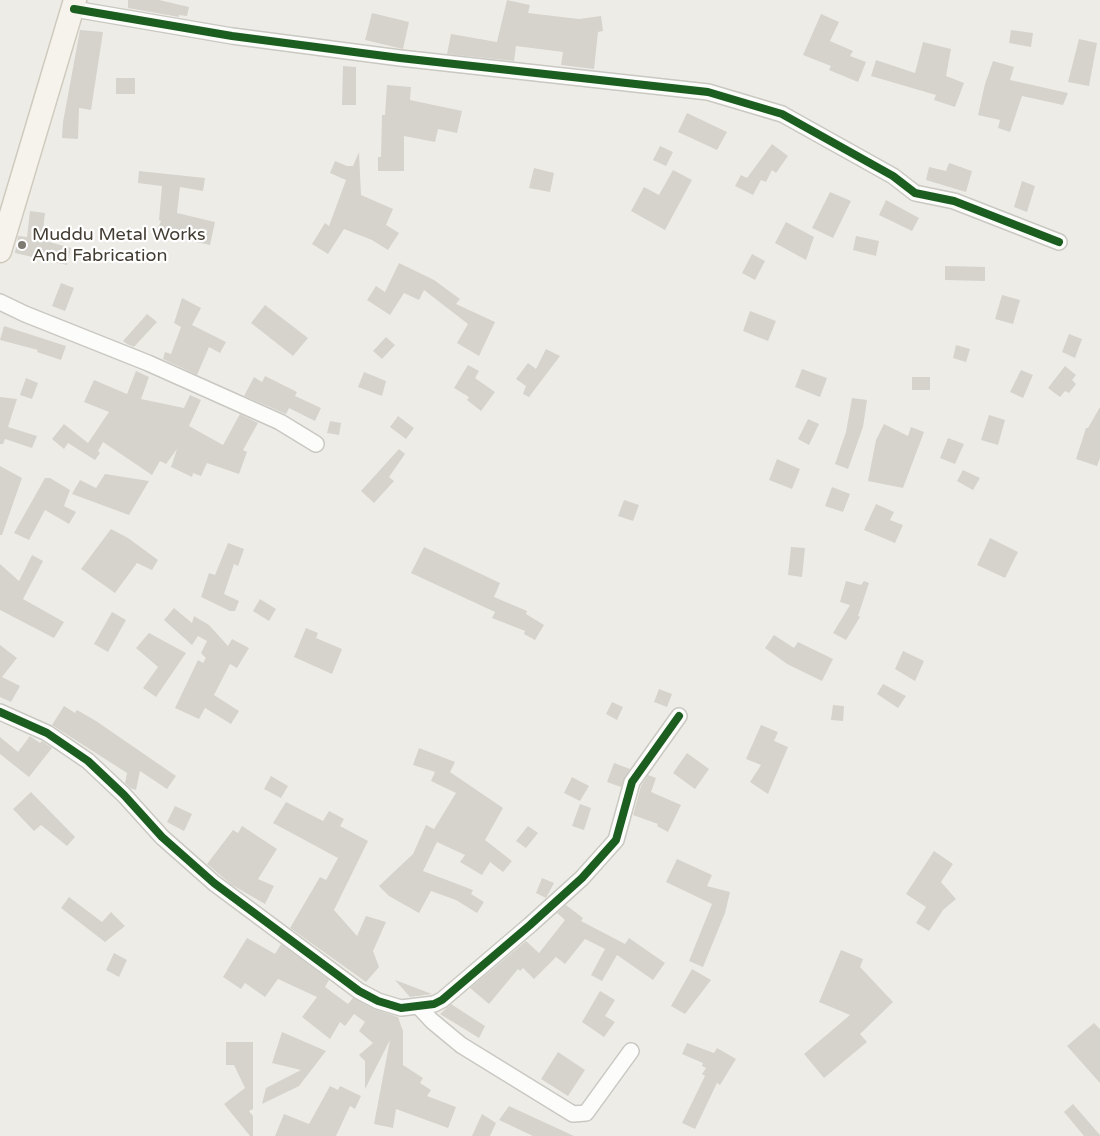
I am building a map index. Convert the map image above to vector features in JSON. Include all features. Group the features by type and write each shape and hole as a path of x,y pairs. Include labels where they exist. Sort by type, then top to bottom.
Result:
{"street":[{"path":"0,251 75,4 232,36 400,58 708,92 782,114 885,171 915,193 954,201 1059,242"},
{"path":"0,302 24,314 148,363 280,422 316,444"},
{"path":"0,712 47,733 88,761 124,795 162,837 214,884 359,991 401,1008 420,1007 442,1000 582,878 616,840 632,782 679,716"},
{"path":"420,1007 461,1045 573,1114 586,1114 631,1051"}],"building":[{"path":"128,0 159,0 189,7 187,16 179,15 179,17 128,8"},
{"path":"507,0 530,5 528,13 579,19 601,16 603,31 598,32 594,69 561,65 563,52 516,46 514,61 447,54 451,34 497,42"},
{"path":"372,13 409,22 403,49 365,40"},
{"path":"821,14 839,22 830,41 853,51 850,56 866,62 858,82 829,70 831,66 803,55"},
{"path":"80,30 103,32 91,110 79,108 78,139 62,138 63,122"},
{"path":"1011,30 1033,33 1031,47 1009,43"},
{"path":"1079,39 1097,43 1089,86 1068,82"},
{"path":"923,42 951,49 946,76 964,83 955,107 934,100 936,95 871,76 876,60 915,73"},
{"path":"993,61 1014,67 1010,80 1068,93 1063,105 1022,96 1010,132 998,128 1000,120 978,115 985,84"},
{"path":"343,66 356,67 356,105 342,105"},
{"path":"116,78 135,78 135,94 116,94"},
{"path":"387,85 411,87 410,100 462,111 457,133 438,129 435,142 404,136 404,171 378,171 378,157 381,157 382,115 385,115"},
{"path":"687,113 727,132 717,150 678,132"},
{"path":"772,144 788,156 776,173 772,170 766,182 761,180 753,195 735,186 741,175 747,178"},
{"path":"660,146 673,152 666,166 653,160"},
{"path":"359,152 361,195 393,209 386,225 399,233 388,250 372,240 344,229 328,254 312,244 325,223 329,226 346,180 330,173 335,161 347,166 353,166"},
{"path":"949,163 972,171 966,192 926,180 929,167 946,171"},
{"path":"534,168 554,173 550,192 529,188"},
{"path":"673,170 692,180 665,230 631,211 644,187 659,195"},
{"path":"139,171 205,178 203,191 180,187 177,213 215,222 210,245 156,233 161,221 159,220 162,186 138,183"},
{"path":"1022,181 1035,186 1027,212 1014,207"},
{"path":"830,192 851,201 833,238 812,228"},
{"path":"886,200 919,218 912,231 879,215"},
{"path":"30,211 45,213 42,240 71,248 67,265 15,253 18,236 27,237"},
{"path":"786,222 814,237 806,260 775,243"},
{"path":"856,236 879,241 876,256 853,250"},
{"path":"752,254 765,261 755,280 742,273"},
{"path":"399,263 434,280 460,299 456,304 495,322 479,356 457,343 468,324 424,290 419,300 404,293 390,315 367,300 376,286 385,292"},
{"path":"945,266 985,267 985,281 945,280"},
{"path":"61,283 74,288 65,311 52,306"},
{"path":"1002,295 1020,300 1013,324 995,319"},
{"path":"182,298 201,308 192,325 226,342 220,353 209,347 197,375 163,359 165,352 171,354 181,327 174,323"},
{"path":"265,305 308,338 293,356 251,323"},
{"path":"750,311 776,321 768,341 743,331"},
{"path":"147,314 157,322 134,347 123,341"},
{"path":"4,326 66,346 61,360 37,352 38,350 0,340"},
{"path":"1069,334 1082,339 1075,358 1062,352"},
{"path":"386,337 395,345 382,359 373,351"},
{"path":"956,345 970,349 966,362 953,358"},
{"path":"546,349 560,356 529,397 523,394 526,386 516,379 528,363 536,369"},
{"path":"468,365 479,371 475,378 495,392 481,411 467,400 469,397 454,388"},
{"path":"1065,366 1076,375 1072,380 1076,384 1069,393 1065,391 1060,397 1048,388"},
{"path":"802,369 827,378 820,397 795,387"},
{"path":"1021,370 1033,375 1023,398 1010,392"},
{"path":"136,371 149,377 141,399 184,408 190,395 201,400 189,426 223,445 240,414 258,423 243,450 247,452 239,474 207,463 201,476 193,473 192,477 171,467 177,449 166,464 160,461 152,475 103,442 98,451 100,453 95,460 68,443 64,449 52,439 64,424 88,443 109,412 84,402 94,380 127,394"},
{"path":"364,372 386,381 382,396 358,387"},
{"path":"265,376 297,392 295,396 321,408 315,421 289,408 286,414 244,396 254,377 262,382"},
{"path":"912,377 930,377 930,390 912,390"},
{"path":"26,378 38,383 32,399 20,395"},
{"path":"0,397 17,399 8,427 37,436 32,448 5,439 3,444 0,444"},
{"path":"852,398 867,400 863,427 848,469 835,464 846,432"},
{"path":"1100,407 1100,458 1097,466 1076,459 1086,428 1088,428"},
{"path":"989,415 1005,420 998,445 981,440"},
{"path":"398,416 414,428 406,439 390,427"},
{"path":"808,419 819,424 809,445 798,439"},
{"path":"330,421 341,423 339,435 327,433"},
{"path":"884,424 908,436 911,427 924,432 903,488 868,481 876,440"},
{"path":"948,438 964,444 955,464 940,458"},
{"path":"399,449 405,454 389,477 394,481 374,503 361,491"},
{"path":"777,459 800,469 792,489 769,480"},
{"path":"0,466 22,478 2,535 0,535"},
{"path":"963,470 980,478 973,490 957,481"},
{"path":"105,474 149,481 129,515 72,494 80,480 96,488"},
{"path":"45,478 50,478 70,490 64,506 76,512 69,524 45,510 29,540 14,533"},
{"path":"832,487 850,494 843,512 825,506"},
{"path":"624,500 639,505 633,521 618,516"},
{"path":"876,504 894,512 890,520 903,525 895,543 864,530"},
{"path":"111,529 128,538 158,560 152,570 137,563 115,593 81,569"},
{"path":"990,538 1018,552 1005,578 977,565"},
{"path":"228,543 244,549 238,566 234,564 224,594 239,601 235,611 230,611 201,597 209,573 215,575"},
{"path":"424,547 500,583 494,597 527,611 526,614 544,625 535,640 524,634 525,631 492,618 495,612 411,573"},
{"path":"791,547 805,548 802,577 788,575"},
{"path":"32,555 43,561 23,599 64,622 54,638 0,610 0,564 19,581"},
{"path":"846,581 861,585 864,581 869,583 858,616 860,617 846,640 833,633 850,605 840,602"},
{"path":"260,599 276,609 269,621 253,611"},
{"path":"174,608 192,623 194,616 209,625 228,646 232,639 249,648 237,668 230,664 214,695 239,711 231,724 205,708 199,719 175,708 198,660 203,663 206,658 201,653 207,641 198,636 192,645 164,620"},
{"path":"112,612 126,620 108,652 94,644"},
{"path":"306,628 318,633 316,638 342,649 332,674 294,657"},
{"path":"149,633 186,653 156,697 143,688 158,667 136,648"},
{"path":"774,635 794,648 798,642 833,659 822,681 787,664 765,648"},
{"path":"0,645 17,658 2,677 20,686 11,702 0,697"},
{"path":"903,651 924,661 915,681 895,669"},
{"path":"883,684 906,696 898,708 877,694"},
{"path":"659,689 672,694 667,707 654,702"},
{"path":"612,702 623,707 617,720 606,714"},
{"path":"833,705 844,706 843,721 831,720"},
{"path":"64,706 75,713 77,710 96,721 176,776 167,789 140,771 136,790 130,788 125,783 127,773 52,725"},
{"path":"761,725 778,732 774,741 788,747 768,794 750,782 761,765 746,759"},
{"path":"30,736 52,748 29,777 0,754 0,737 18,752"},
{"path":"419,748 455,762 450,772 503,808 485,840 512,861 503,872 490,862 482,875 460,862 465,855 437,842 423,871 473,890 471,894 484,902 477,913 456,900 431,891 419,913 389,896 379,886 413,854 426,825 434,829 456,793 431,781 435,772 413,765"},
{"path":"687,753 709,769 695,789 673,773"},
{"path":"614,763 630,769 621,787 607,782"},
{"path":"648,775 656,778 651,792 681,805 668,832 657,826 658,824 633,815 641,786"},
{"path":"271,776 288,786 281,798 264,789"},
{"path":"572,777 589,786 580,801 564,793"},
{"path":"31,792 75,837 67,846 41,825 34,831 13,809"},
{"path":"286,802 323,821 329,811 344,819 340,826 368,841 334,910 357,936 366,916 386,922 373,951 379,967 366,982 290,928 320,877 326,880 338,858 273,823"},
{"path":"580,804 591,808 584,830 572,826"},
{"path":"175,806 192,814 184,831 167,822"},
{"path":"242,826 277,849 258,879 274,886 265,904 232,885 207,864 233,830 238,833"},
{"path":"528,826 538,833 526,848 516,841"},
{"path":"934,851 953,864 941,882 956,899 943,910 929,931 916,923 926,907 906,894"},
{"path":"677,859 712,875 707,886 730,892 725,913 703,967 689,961 712,904 666,882"},
{"path":"542,878 554,883 546,898 536,893"},
{"path":"69,897 102,922 111,912 125,926 105,942 61,908"},
{"path":"566,905 583,918 581,921 625,944 629,938 665,963 653,980 617,955 602,981 591,975 605,949 585,939 565,964 556,957 534,979 523,968 520,971 518,969 489,1004 470,988 526,941 539,953 565,920 557,913"},
{"path":"247,938 275,954 281,944 329,980 325,987 348,1004 353,998 374,1009 398,1017 403,1031 403,1065 423,1078 420,1083 431,1090 427,1096 456,1107 448,1128 396,1109 393,1128 374,1124 390,1040 365,1089 365,1061 359,1055 373,1043 359,1031 365,1022 354,1014 345,1026 340,1022 330,1039 302,1017 317,997 278,979 265,997 245,983 241,989 223,977"},
{"path":"841,950 863,959 860,967 893,1002 860,1034 867,1042 824,1078 804,1054 850,1015 819,1002"},
{"path":"114,953 127,960 119,977 106,970"},
{"path":"692,969 711,980 685,1014 671,1006"},
{"path":"395,980 432,994 410,997"},
{"path":"600,991 615,1000 605,1016 615,1022 604,1037 582,1022"},
{"path":"451,1004 485,1026 479,1038 440,1014"},
{"path":"1094,1023 1100,1029 1100,1083 1067,1046"},
{"path":"282,1032 326,1051 299,1086 262,1104 266,1088 301,1070 272,1063"},
{"path":"226,1042 253,1042 253,1109 249,1111 253,1116 253,1136 250,1136 224,1104 245,1088 234,1065 226,1065"},
{"path":"687,1043 714,1053 717,1048 736,1059 720,1085 717,1083 695,1129 682,1123 705,1076 702,1074 706,1068 702,1066 703,1063 682,1054"},
{"path":"558,1052 585,1070 568,1096 541,1079"},
{"path":"330,1086 338,1090 340,1086 361,1096 355,1109 350,1106 336,1136 275,1136 284,1114 309,1124"},
{"path":"1073,1104 1100,1136 1084,1136 1064,1112"},
{"path":"509,1106 574,1136 533,1136 499,1120"},
{"path":"482,1114 496,1123 490,1136 472,1136"}],"cycle path":[{"path":"74,9 232,36 400,58 708,92 782,114 893,176 915,193 954,201 1059,242"},
{"path":"0,712 47,733 88,761 124,795 162,837 214,883 359,991 378,1001 401,1008 434,1004 442,1000 582,878 616,840 632,782 679,716"}],"place":[{"name":"Muddu Metal Works And Fabrication","path":"22,245"}]}
